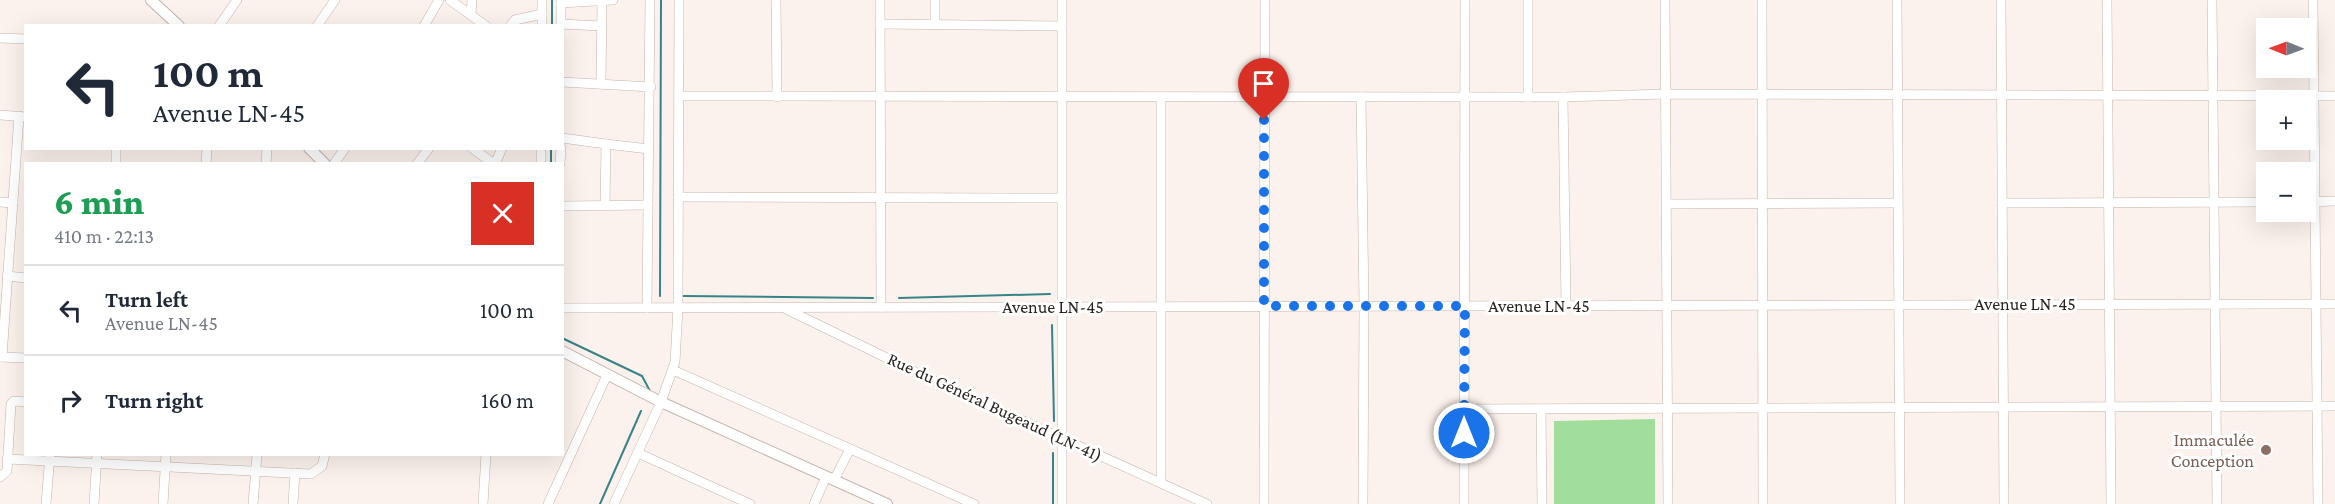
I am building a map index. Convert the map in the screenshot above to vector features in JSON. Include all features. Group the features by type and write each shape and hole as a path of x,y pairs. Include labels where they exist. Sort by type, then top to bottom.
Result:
{"street":[{"path":"151,0 177,24"},
{"path":"220,24 237,0"},
{"path":"318,24 335,0"},
{"path":"425,24 439,0"},
{"path":"450,0 484,24"},
{"path":"471,14 472,0"},
{"path":"542,0 542,24"},
{"path":"561,24 561,2 613,0"},
{"path":"647,308 651,87 650,0"},
{"path":"614,504 662,402 676,354 679,0"},
{"path":"777,0 777,97"},
{"path":"880,0 880,307"},
{"path":"935,0 935,24"},
{"path":"1062,0 1062,504"},
{"path":"1264,504 1265,0"},
{"path":"1464,504 1465,0"},
{"path":"1528,0 1528,97"},
{"path":"1665,0 1668,504"},
{"path":"1762,0 1763,504"},
{"path":"1897,0 1900,504"},
{"path":"2001,0 2004,504"},
{"path":"2107,0 2111,504"},
{"path":"2212,0 2217,504"},
{"path":"2313,0 2314,90"},
{"path":"601,84 602,1"},
{"path":"512,24 515,20 542,14"},
{"path":"880,24 1062,26"},
{"path":"564,25 601,26"},
{"path":"0,38 24,39"},
{"path":"564,82 651,87"},
{"path":"679,96 1563,97 1666,94 2256,96"},
{"path":"2316,96 2335,96"},
{"path":"1161,97 1161,482"},
{"path":"1361,97 1364,306 1363,504"},
{"path":"1563,97 1566,306"},
{"path":"0,115 22,116 3,290 1,357 24,358"},
{"path":"564,138 649,149"},
{"path":"605,206 606,144"},
{"path":"311,150 323,162"},
{"path":"475,150 492,162"},
{"path":"678,197 1062,198"},
{"path":"2316,202 2335,201"},
{"path":"0,202 13,203"},
{"path":"2002,203 2256,202"},
{"path":"1667,204 1897,203"},
{"path":"564,206 648,205"},
{"path":"2311,222 2316,304 2318,504"},
{"path":"6,276 24,278"},
{"name":"Avenue LN-45","path":"564,308 2335,304"},
{"name":"Rue du Général Bugeaud (LN-41)","path":"783,308 924,376 1207,504"},
{"path":"564,352 662,402 887,504"},
{"path":"673,370 974,504"},
{"path":"548,504 566,456 607,375"},
{"path":"0,477 7,471 11,404 24,402"},
{"path":"1465,409 2335,406"},
{"path":"1541,409 1542,504"},
{"path":"814,504 850,449"},
{"path":"638,453 750,504"},
{"path":"163,504 166,456"},
{"path":"254,504 257,456"},
{"path":"7,459 97,459 165,467 311,474 322,466 324,456"},
{"path":"483,504 486,456"},
{"path":"46,504 49,458"},
{"path":"94,504 97,459"},
{"path":"293,504 295,474"}],"green space":[{"path":"1655,419 1655,504 1554,504 1554,421"}],"waterway":[{"path":"552,0 552,24"},
{"path":"660,296 661,0"},
{"path":"551,150 551,162"},
{"path":"899,298 1050,294"},
{"path":"683,296 873,298"},
{"path":"1052,325 1054,421"},
{"path":"564,339 642,376 650,391"},
{"path":"600,504 641,411"},
{"path":"1053,453 1053,504"}],"place":[{"name":"Immaculée Conception","path":"2266,450"}],"route":[{"path":"1264,120 1264,306 1465,306 1464,433"}]}
